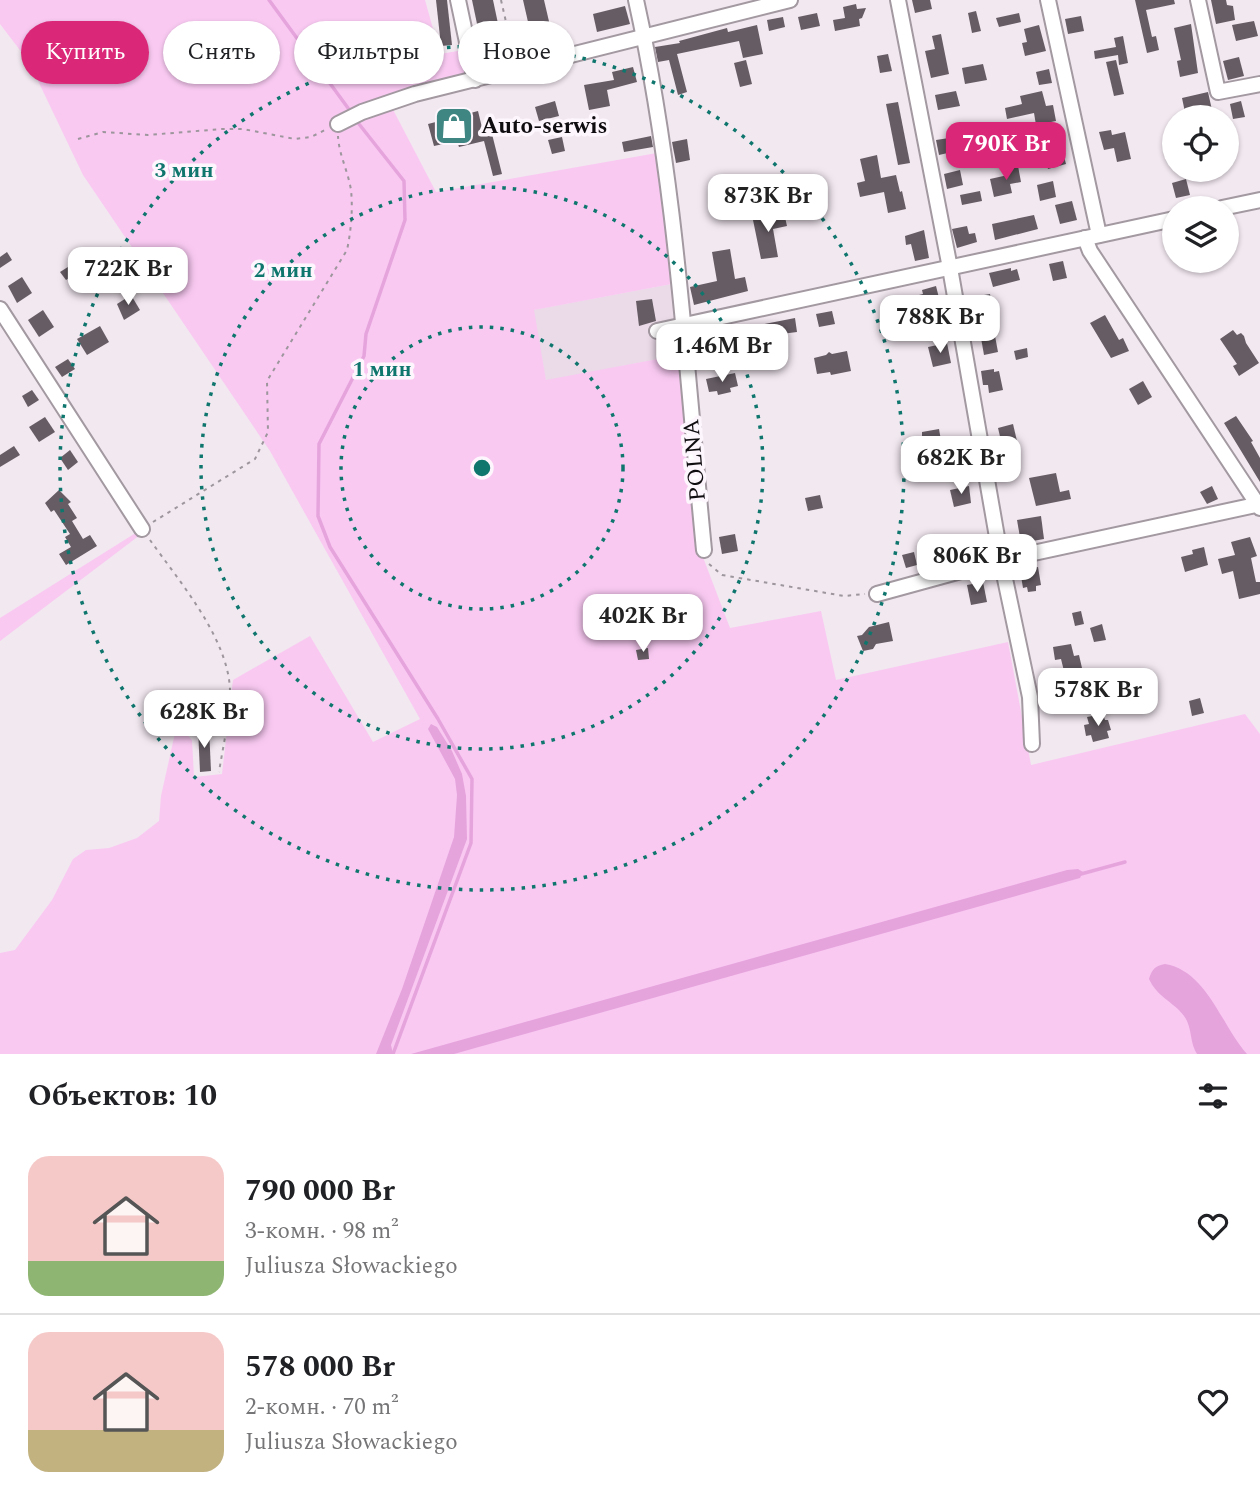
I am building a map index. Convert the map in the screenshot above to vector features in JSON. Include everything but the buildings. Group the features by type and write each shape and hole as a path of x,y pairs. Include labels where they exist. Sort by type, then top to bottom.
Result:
{"street":[{"path":"458,0 462,21"},
{"name":"POLNA","path":"636,0 667,182 704,550"},
{"path":"575,55 790,0"},
{"path":"898,0 950,268 1001,560 1030,696 1032,744"},
{"path":"877,594 1001,560 1259,506 1090,251 1092,237 1048,0"},
{"path":"1198,0 1218,92 1260,83"},
{"path":"338,124 362,112 415,94 458,84"},
{"path":"1239,204 1260,200"},
{"path":"657,331 1162,222"},
{"path":"0,309 142,528"}],"path":[{"path":"501,0 506,21"},
{"path":"78,139 103,132 148,135 233,129 295,139 311,137 338,124 339,147 351,189 351,228 347,250 267,381 268,432 260,450 255,459 142,528 211,628 227,672 230,692 219,772"},
{"path":"704,550 707,562 722,575 844,596 877,594"}],"shaded area":[{"path":"0,0 425,0 431,21 294,21 294,84 444,84 444,53 458,51 458,80 388,100 436,192 657,153 672,284 534,310 546,380 679,355 701,552 730,628 821,611 836,680 1008,642 1031,765 1245,714 1260,734 1260,1054 0,1054 0,953 15,950 52,900 73,859 86,850 109,848 137,838 159,821 161,796 177,724 192,740 194,777 222,774 233,680 310,636 373,742 420,719 270,451 83,175 40,84 149,84 149,21 21,21 21,52 0,24"},
{"path":"672,284 679,355 546,381 533,310"},
{"path":"142,529 140,535 0,641 0,618"},
{"path":"431,724 437,727 452,751 462,774 466,796 467,839 391,1045 393,1054 376,1054 402,989 454,837 457,795 455,779 428,729"},
{"path":"1078,869 1083,872 1080,878 454,1054 411,1054 1067,870"},
{"path":"1165,964 1180,969 1203,988 1247,1054 1197,1054 1189,1025 1183,1015 1158,992 1149,979 1154,968"}],"waterway":[{"path":"269,0 348,108"},
{"path":"359,124 404,181 405,220 366,334 364,356 319,444 318,516 330,547 438,719 472,779 471,843 393,1054"},
{"path":"1081,874 1125,862"}],"place":[{"name":"Auto-serwis","path":"454,126"}]}
